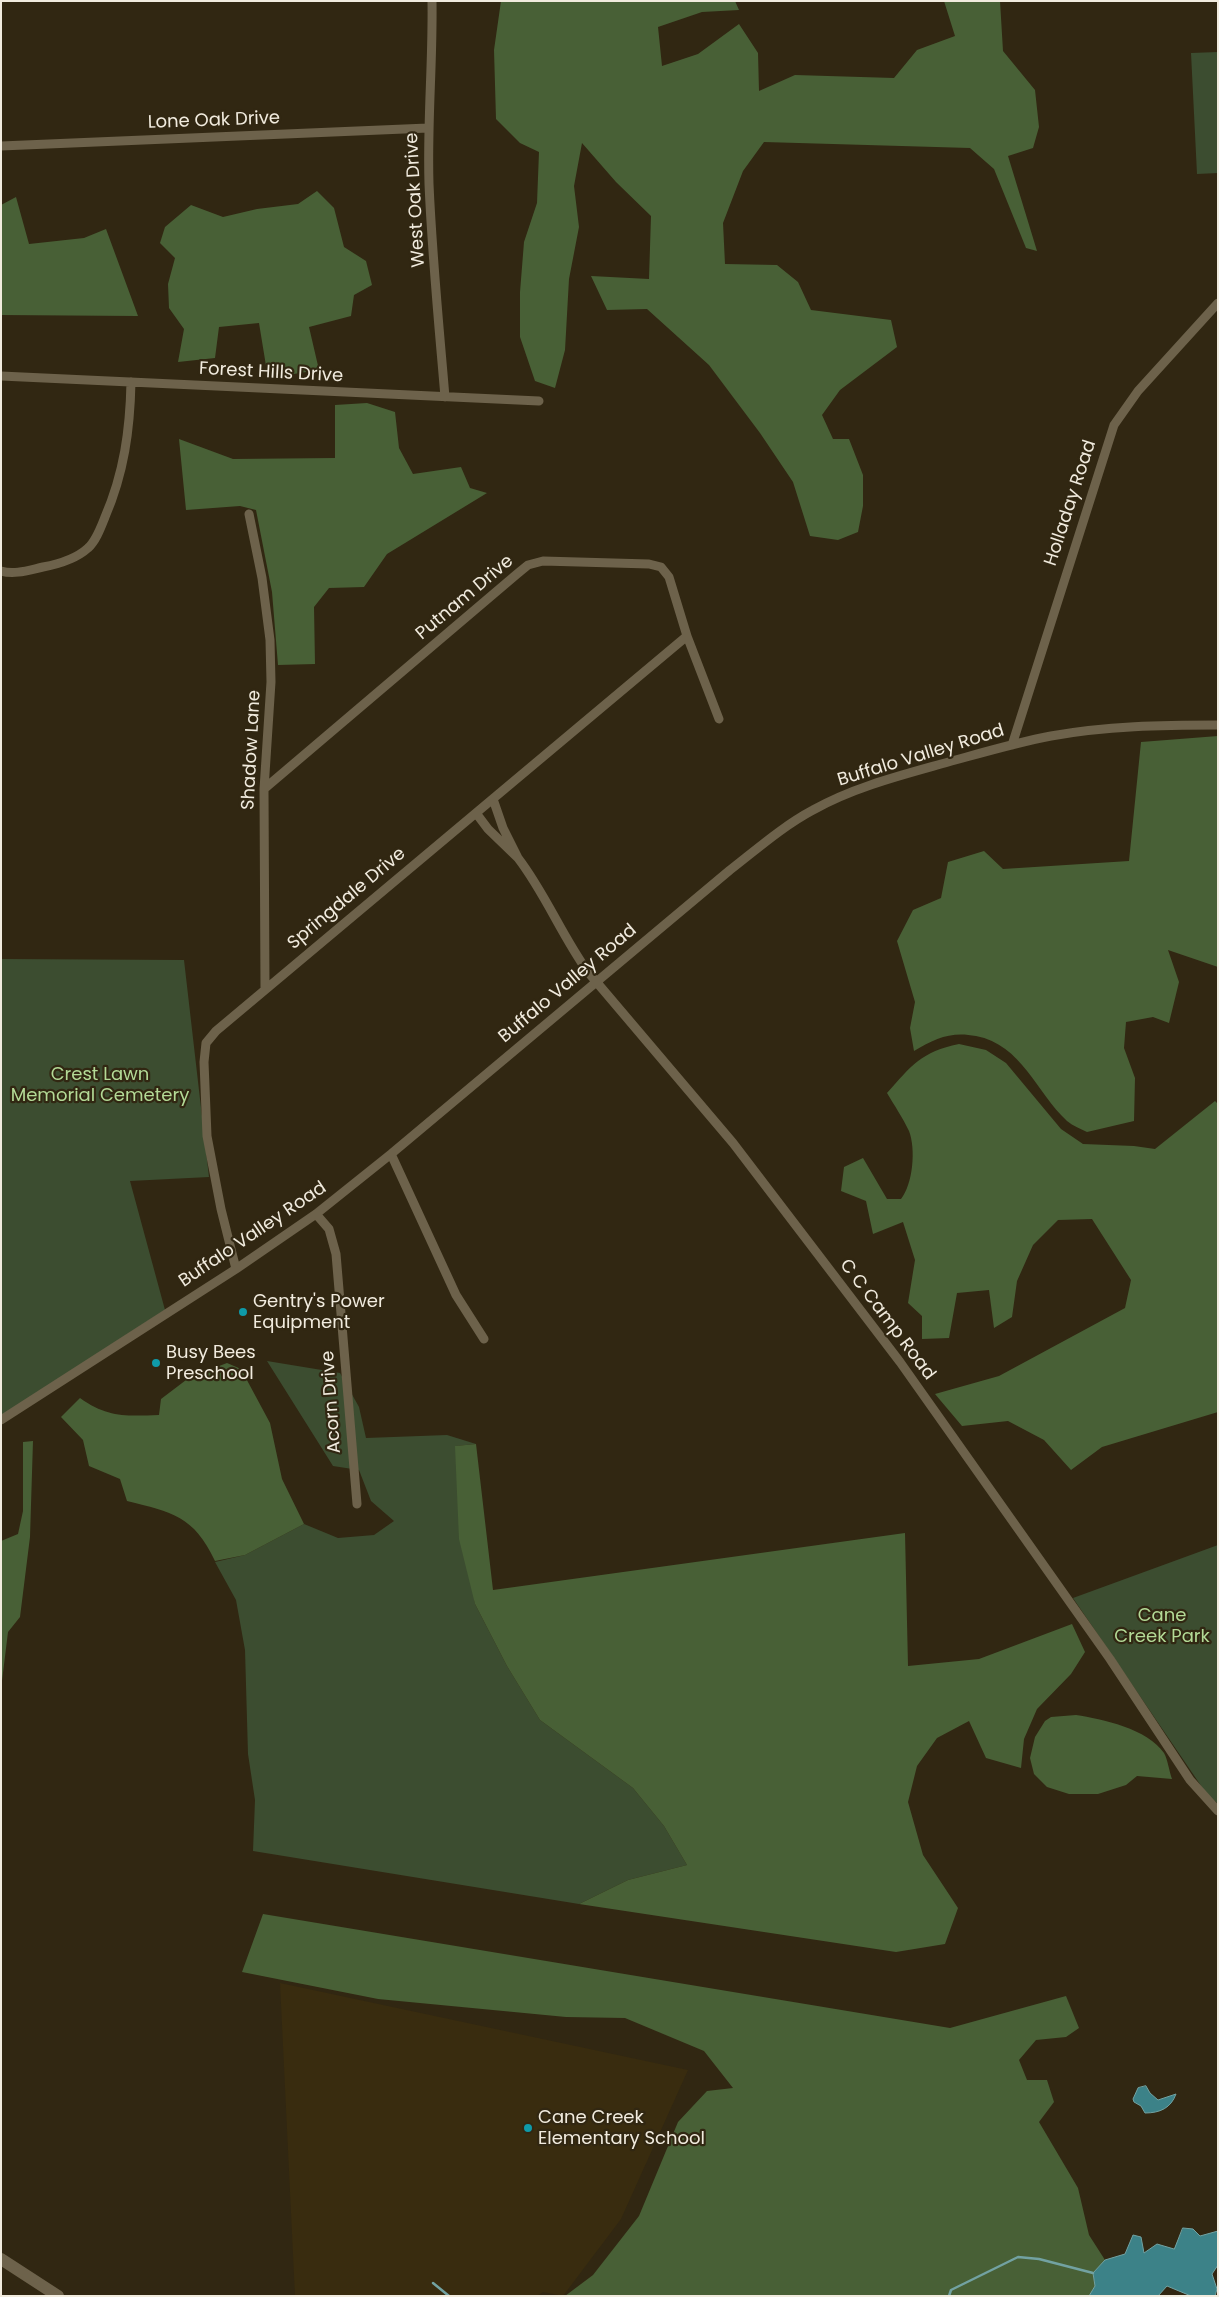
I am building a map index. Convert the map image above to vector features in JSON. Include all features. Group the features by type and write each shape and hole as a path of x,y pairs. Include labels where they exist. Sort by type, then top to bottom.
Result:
{"street":[{"name":"West Oak Drive","path":"432,1 428,128 431,223 445,397"},
{"name":"Lone Oak Drive","path":"1,146 428,128"},
{"name":"Holladay Road","path":"1012,745 1114,425 1138,391 1218,302"},
{"name":"Forest Hills Drive","path":"1,376 538,401"},
{"path":"1,570 23,572 54,565 75,557 90,546 111,504 121,474 128,435 131,382"},
{"name":"Shadow Lane","path":"249,514 262,578 270,640 271,682 264,789 265,990"},
{"name":"Putnam Drive","path":"264,789 528,565 543,561 649,564 661,567 669,577 688,636 719,719"},
{"name":"Springdale Drive","path":"236,1269 211,1164 207,1136 204,1062 206,1043 216,1031 688,636"},
{"name":"Buffalo Valley Road","path":"1,1420 236,1269 316,1214 391,1154 597,980 775,834 811,811 839,797 884,781 1012,745 1102,729 1160,725 1218,725"},
{"path":"493,799 503,828 518,858"},
{"path":"476,813 488,829 518,858"},
{"name":"C C Camp Road","path":"518,858 534,880 577,956 733,1143 900,1362 1110,1659 1190,1780 1218,1811"},
{"path":"391,1154 456,1295 484,1339"},
{"name":"Acorn Drive","path":"316,1214 329,1229 336,1254 357,1504"},
{"path":"1,2258 58,2296"}],"shaded area":[{"path":"280,1983 688,2070 621,2219 563,2296 543,2292 537,2296 295,2296"}],"green space":[{"path":"501,1 735,1 739,10 702,12 658,27 662,66 698,54 739,24 758,53 759,91 795,75 894,78 917,50 955,36 944,1 1000,1 1003,51 1035,90 1039,127 1033,148 1008,156 1037,251 1026,248 994,169 970,148 764,142 743,171 723,223 725,264 777,265 798,282 811,310 891,320 897,347 840,390 822,415 833,439 849,439 863,475 863,506 858,532 838,540 810,536 793,482 760,433 709,365 647,309 607,310 591,276 649,279 651,216 616,182 582,143 574,186 579,227 569,279 565,350 555,388 535,381 520,337 520,292 524,242 537,203 539,152 520,143 496,119 494,50"},
{"path":"1218,52 1218,173 1197,174 1191,53"},
{"path":"317,191 334,208 344,247 366,261 372,285 354,295 351,316 309,327 319,370 268,378 259,323 219,327 215,358 178,362 184,329 169,308 168,284 175,258 160,243 165,227 191,205 223,217 257,209 298,204"},
{"path":"16,197 29,244 84,238 106,229 138,316 1,315 1,205"},
{"path":"367,403 395,412 399,448 413,474 461,467 470,488 487,493 387,554 364,587 329,588 314,607 315,664 278,665 272,592 256,510 240,506 186,510 179,439 233,459 335,458 335,405"},
{"path":"1218,736 1218,967 1168,950 1179,982 1169,1023 1153,1017 1126,1022 1124,1048 1135,1078 1134,1121 1087,1132 1074,1126 1056,1109 1017,1059 992,1041 976,1036 951,1035 929,1042 914,1051 910,1028 915,1002 897,941 913,910 941,898 948,862 984,851 1003,869 1129,861 1141,742"},
{"name":"Crest Lawn Memorial Cemetery","path":"1,959 184,960 209,1177 130,1181 165,1310 1,1416"},
{"path":"959,1044 986,1050 1006,1063 1061,1129 1083,1144 1134,1146 1155,1149 1215,1101 1218,1104 1218,1412 1102,1447 1071,1470 1044,1440 1008,1421 962,1426 935,1394 999,1376 1125,1308 1131,1280 1092,1219 1058,1220 1033,1245 1017,1281 1012,1317 994,1328 989,1290 957,1293 949,1338 922,1339 922,1316 908,1303 915,1260 903,1222 873,1234 866,1201 841,1191 844,1167 863,1158 887,1199 901,1199 911,1176 913,1156 911,1138 901,1116 887,1093 918,1061 935,1051"},
{"path":"267,1361 340,1373 359,1407 366,1438 447,1435 476,1444 456,1446 475,1604 507,1666 540,1720 633,1788 664,1826 687,1865 628,1880 579,1904 253,1851 255,1800 248,1754 245,1650 236,1600 215,1562 245,1555 304,1524 338,1538 374,1535 394,1521 371,1501 359,1470 333,1466"},
{"path":"227,1363 241,1369 270,1423 282,1479 304,1524 245,1555 215,1561 199,1534 190,1525 169,1513 127,1501 120,1479 89,1466 83,1440 61,1417 80,1398 90,1405 118,1414 137,1416 159,1415 161,1399 190,1377"},
{"path":"33,1441 30,1537 20,1617 8,1632 1,1689 1,1541 18,1534 23,1511 23,1442"},
{"path":"476,1444 493,1590 905,1533 908,1666 979,1659 1072,1624 1085,1652 1071,1674 1037,1709 1024,1739 1021,1768 986,1758 969,1721 937,1738 917,1766 908,1802 923,1855 958,1908 945,1944 896,1952 579,1904 628,1880 687,1865 664,1826 633,1788 540,1720 507,1666 475,1604 459,1539 455,1446"},
{"name":"Cane Creek Park","path":"1218,1545 1218,1804 1206,1793 1073,1598"},
{"path":"1076,1715 1124,1726 1147,1738 1164,1753 1172,1779 1137,1776 1126,1785 1098,1794 1069,1794 1047,1787 1034,1774 1030,1758 1035,1737 1045,1721 1051,1717"},
{"path":"263,1914 950,2028 1066,1996 1079,2028 1066,2037 1036,2040 1019,2060 1027,2080 1047,2080 1054,2102 1039,2122 1078,2188 1089,2235 1105,2260 1093,2273 1095,2286 1089,2296 565,2296 593,2275 639,2216 678,2122 707,2091 733,2088 704,2051 625,2018 566,2017 378,1999 242,1972"}],"water":[{"path":"1146,2086 1150,2093 1158,2100 1176,2094 1171,2103 1164,2109 1145,2113 1141,2106 1134,2102 1133,2099 1138,2088"},
{"path":"1183,2228 1193,2229 1200,2236 1218,2231 1218,2265 1212,2274 1217,2289 1215,2296 1191,2296 1167,2286 1158,2296 1089,2296 1095,2286 1093,2273 1105,2260 1125,2254 1133,2235 1141,2237 1144,2253 1157,2244 1174,2249"}],"waterway":[{"path":"949,2296 951,2290 1018,2257 1039,2259 1093,2273"},
{"path":"433,2283 449,2296"}],"place":[{"name":"Gentry's Power Equipment","path":"243,1312"},
{"name":"Busy Bees Preschool","path":"156,1363"},
{"name":"Cane Creek Elementary School","path":"528,2128"}]}
